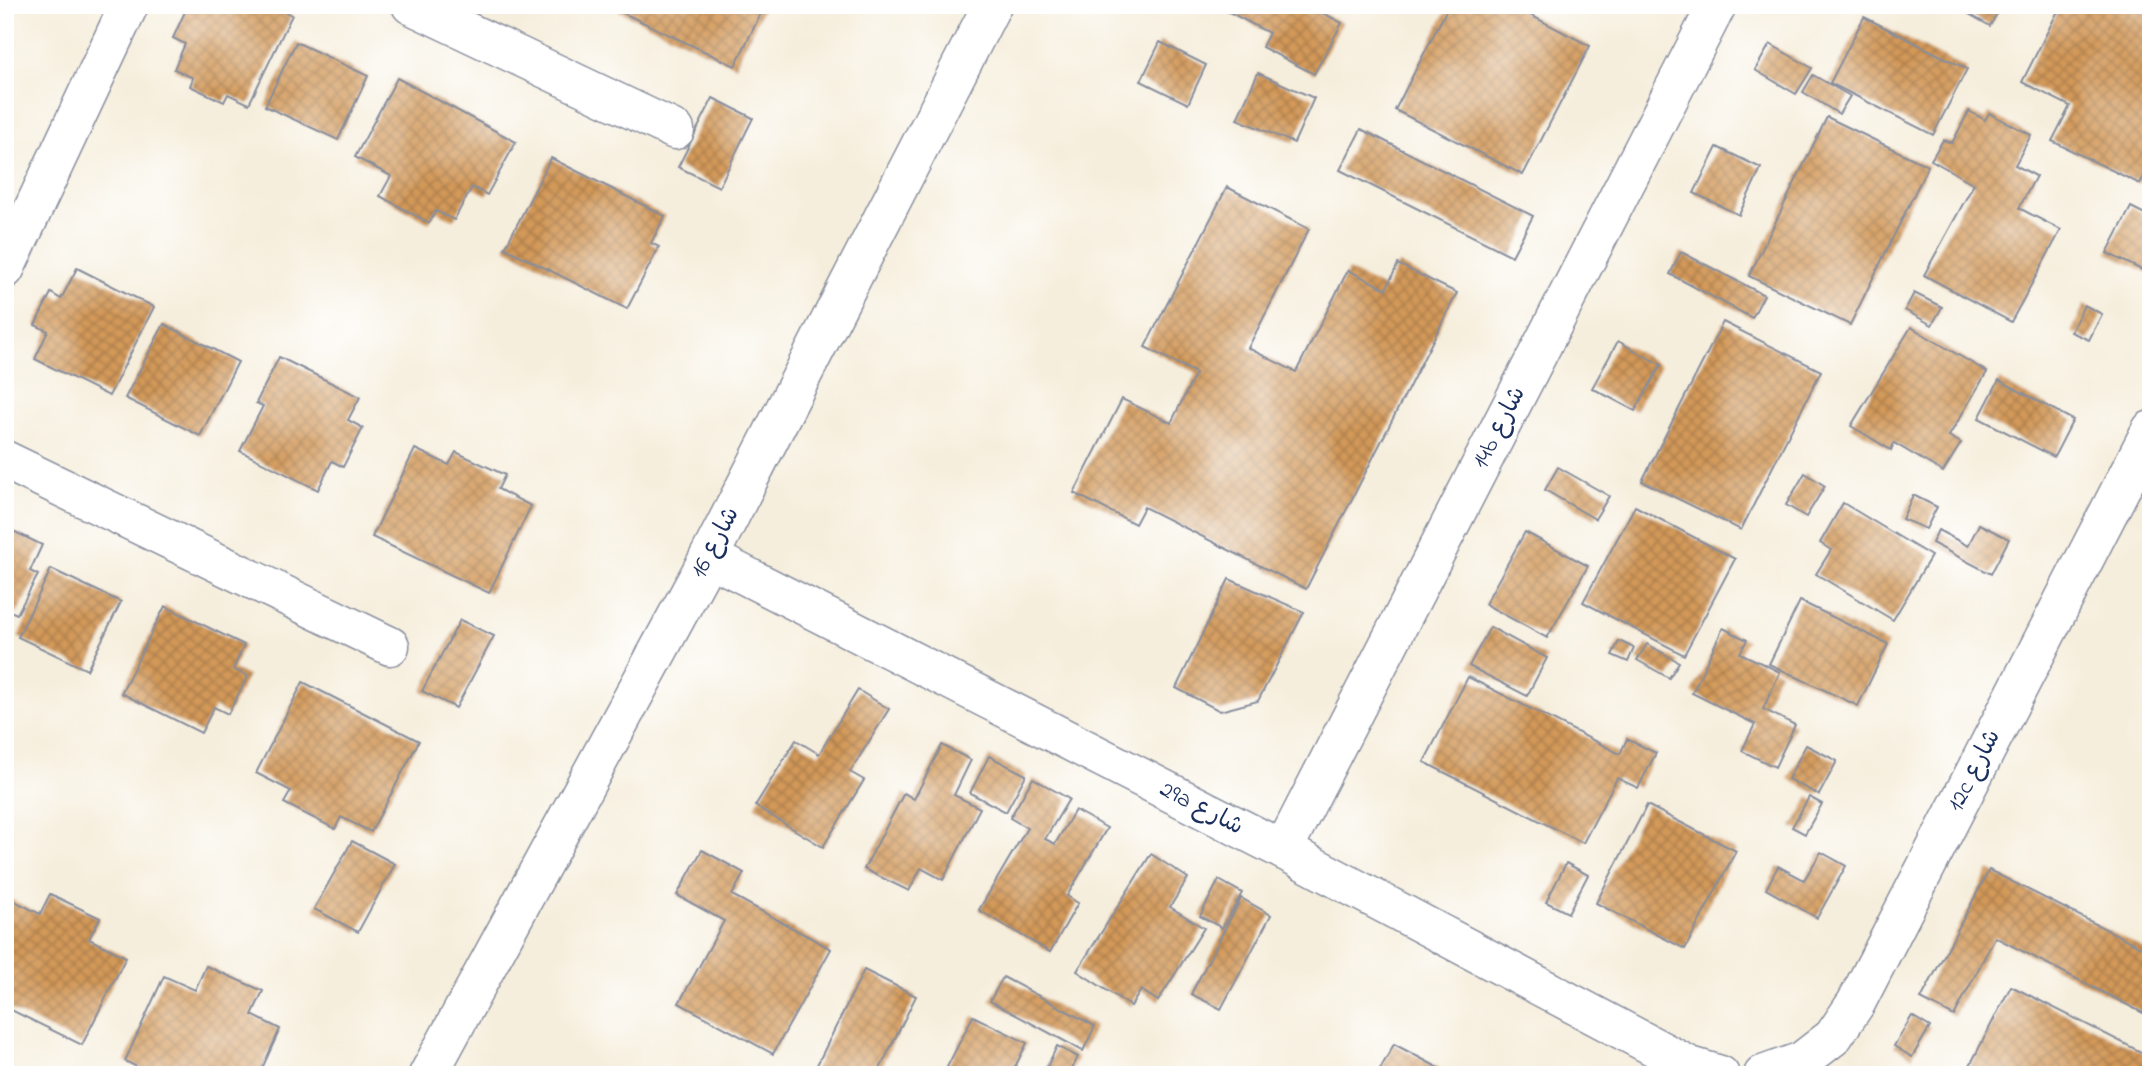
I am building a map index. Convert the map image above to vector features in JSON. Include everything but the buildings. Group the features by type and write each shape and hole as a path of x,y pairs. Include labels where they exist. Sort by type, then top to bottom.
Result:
{"street":[{"path":"5,269 129,5"},
{"path":"411,5 675,130"},
{"name":"شارع 16","path":"428,1075 709,556 992,5"},
{"name":"14b شارع","path":"1283,850 1717,5"},
{"name":"12c شارع","path":"1763,1075 1802,1061 1833,1037 1856,1003 2151,430"},
{"path":"5,460 390,646"},
{"name":"29a شارع","path":"709,556 1705,1070"}]}
